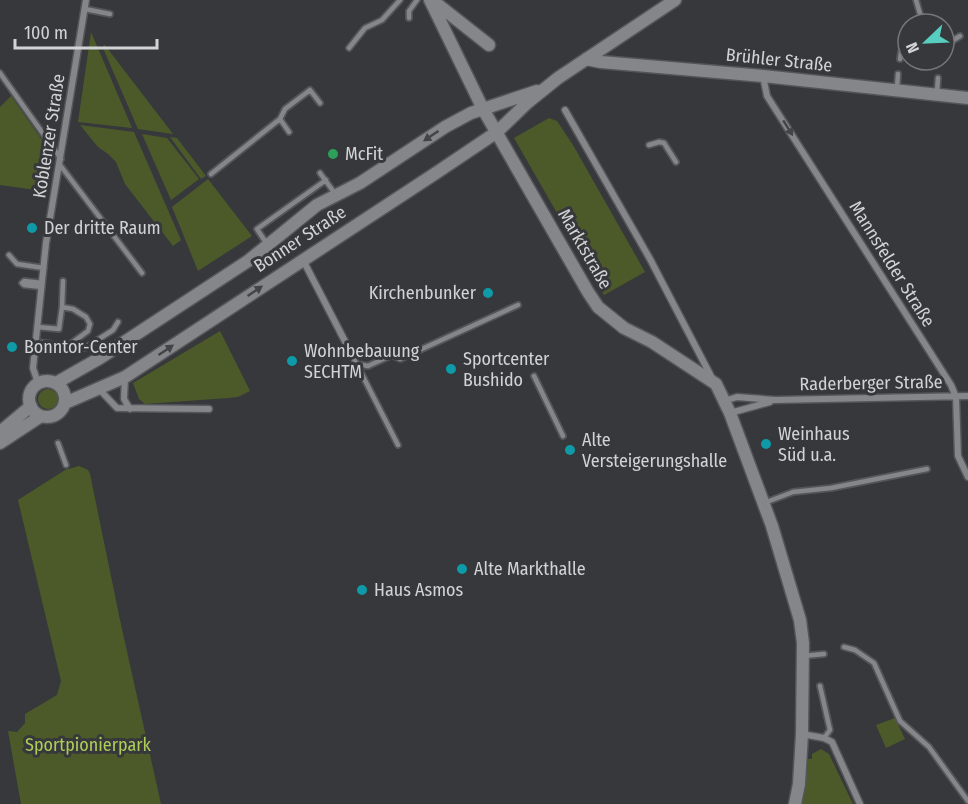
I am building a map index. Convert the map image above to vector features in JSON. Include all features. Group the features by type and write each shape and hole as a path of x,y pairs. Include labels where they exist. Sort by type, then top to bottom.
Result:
{"main road":[{"path":"431,0 489,45"},
{"name":"Marktstraße","path":"431,0 486,114 598,307 624,328 652,342 716,384"},
{"name":"Bonner Straße","path":"65,403 125,377 497,132 544,89 675,0"},
{"name":"Brühler Straße","path":"586,59 968,98"},
{"name":"Bonner Straße","path":"56,383 115,349 248,261 302,217 360,183 445,127 486,114 544,89"},
{"path":"0,443 41,416 54,416 60,412 65,403 65,394 56,383 50,381 38,383 29,394 31,406 41,416"},
{"path":"716,384 764,503 800,620 803,656 802,734 799,784 795,804"},
{"path":"0,432 31,406"}],"street":[{"name":"Koblenzer Straße","path":"38,383 33,368 46,243 86,0"},
{"name":"Mannsfelder Straße","path":"763,76 767,96 951,384 956,397 958,456 968,477"},
{"path":"565,110 655,267 716,384"},
{"path":"303,259 350,351"},
{"path":"125,377 124,399 130,409"},
{"path":"99,389 117,408 210,409"},
{"name":"Raderberger Straße","path":"727,407 737,397 775,400 968,396"},
{"name":"Raderberger Straße","path":"727,407 775,400"},
{"path":"802,734 825,738 832,742 861,804"}],"lane":[{"path":"349,48 365,28 382,21 400,0"},
{"path":"409,18 409,11 417,0"},
{"path":"85,9 110,14"},
{"path":"956,38 960,36"},
{"path":"0,74 60,162 142,273"},
{"path":"897,90 898,74"},
{"path":"936,95 938,78"},
{"path":"0,86 7,83"},
{"path":"211,174 280,119 285,109 310,90 320,103"},
{"path":"280,119 290,132"},
{"path":"649,145 664,143 676,162"},
{"path":"320,173 336,195"},
{"path":"268,246 257,229 326,180"},
{"path":"9,255 17,264 44,268"},
{"path":"38,327 59,329 63,281"},
{"path":"357,364 368,366 392,355 400,359 518,305"},
{"path":"62,307 73,309 86,317 90,324 88,331 69,345"},
{"path":"36,342 85,348 112,330 118,322"},
{"path":"350,351 398,445"},
{"path":"534,376 563,436"},
{"path":"58,443 66,465"},
{"path":"764,503 793,492 831,488 927,469"},
{"path":"844,647 855,650 874,663 900,722 929,747 968,801"},
{"path":"803,656 824,654"},
{"path":"820,686 830,730 825,738"}],"green space":[{"path":"91,32 132,128 78,122"},
{"path":"104,44 173,134 138,129 103,48"},
{"path":"11,96 42,140 43,149 50,150 43,191 0,185 0,107"},
{"path":"549,118 557,121 573,145 645,272 604,295 514,138"},
{"path":"80,125 134,132 181,240 173,246 125,184 116,162 98,147"},
{"path":"142,134 167,138 199,179 171,200"},
{"path":"170,137 177,138 206,176 201,179"},
{"path":"208,179 252,236 198,271 172,207"},
{"path":"220,331 250,391 238,397 145,404 139,399 133,383"},
{"path":"48,389 55,392 58,399 55,406 48,409 41,406 38,399 41,392"},
{"name":"Sportpionierpark","path":"79,466 88,470 90,474 161,804 21,804 8,731 17,732 25,723 25,714 57,695 61,681 18,500 65,470"},
{"path":"895,718 905,739 886,748 876,725"},
{"path":"821,749 829,754 853,804 802,804 808,759 812,759 812,754"}],"place":[{"name":"McFit","path":"333,154"},
{"name":"Der dritte Raum","path":"32,228"},
{"name":"Kirchenbunker","path":"488,293"},
{"name":"Bonntor-Center","path":"12,347"},
{"name":"Wohnbebauung SECHTM","path":"292,361"},
{"name":"Sportcenter Bushido","path":"451,369"},
{"name":"Weinhaus Süd u.a.","path":"766,444"},
{"name":"Alte Versteigerungshalle","path":"570,450"},
{"name":"Alte Markthalle","path":"462,569"},
{"name":"Haus Asmos","path":"362,590"}]}
